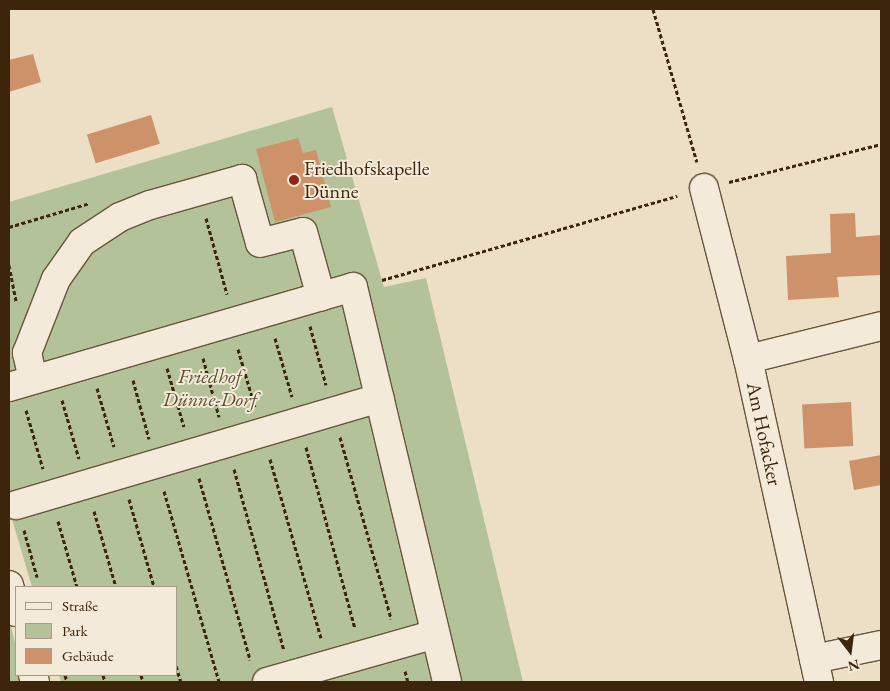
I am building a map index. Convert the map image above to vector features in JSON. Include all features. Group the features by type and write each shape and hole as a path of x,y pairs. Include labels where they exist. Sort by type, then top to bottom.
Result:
{"street":[{"path":"312,299 303,232 260,243 242,179 198,191 120,217 82,242 56,279 34,328 21,383 230,323 268,312 353,287 447,682"},
{"name":"Am Hofacker","path":"704,188 748,359 817,671"},
{"path":"748,359 881,326"},
{"path":"16,505 380,398"},
{"path":"9,584 15,608"},
{"path":"270,674 328,664 435,634"},
{"path":"817,671 881,645"}],"path":[{"path":"653,9 704,188"},
{"path":"382,280 704,188 881,144"},
{"path":"198,191 229,294 220,296"},
{"path":"9,227 95,201"},
{"path":"9,265 17,304"},
{"path":"312,299 334,412 408,682"},
{"path":"268,312 362,655"},
{"path":"230,323 328,664"},
{"path":"196,332 227,443 270,674"},
{"path":"160,343 192,454 270,674"},
{"path":"126,353 218,682"}],"green space":[{"name":"Friedhof Dünne-Dorf","path":"332,107 384,287 426,278 523,682 61,682 59,676 178,676 178,586 32,586 9,509 9,202"},
{"path":"9,619 15,643 15,676 24,676 26,682 9,682"}],"building":[{"path":"33,54 41,82 9,92 9,60"},
{"path":"151,115 160,144 96,163 87,135"},
{"name":"Friedhofskapelle Dünne","path":"298,138 303,153 316,150 331,207 275,222 256,149"},
{"path":"855,213 856,237 881,235 881,275 837,277 839,297 788,300 786,256 831,253 830,214"},
{"path":"851,402 853,446 804,449 802,405"},
{"path":"881,455 881,485 854,490 849,461"}],"place":[{"name":"Friedhofskapelle Dünne","path":"294,180"}]}
